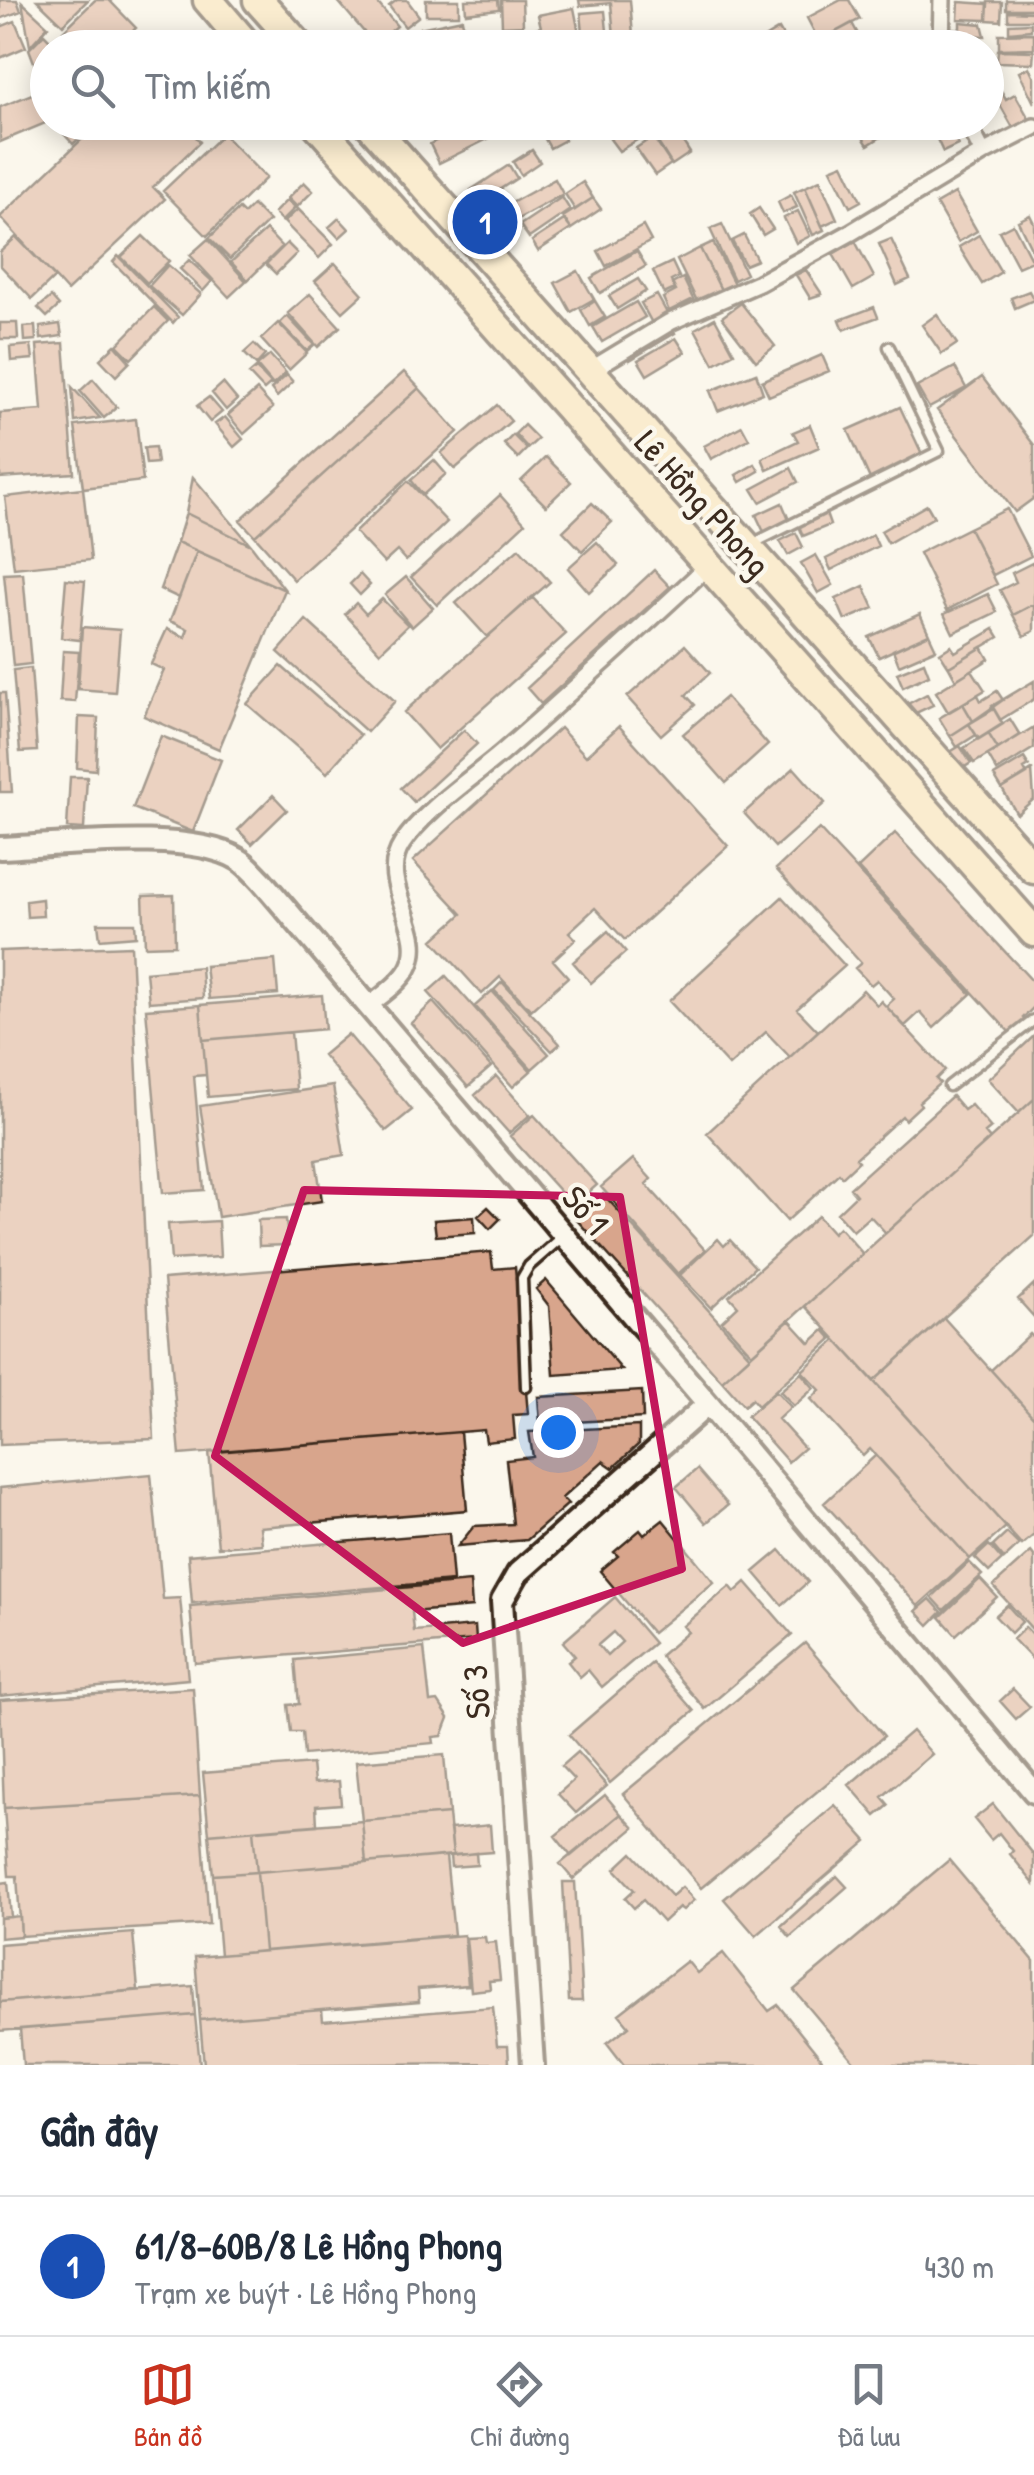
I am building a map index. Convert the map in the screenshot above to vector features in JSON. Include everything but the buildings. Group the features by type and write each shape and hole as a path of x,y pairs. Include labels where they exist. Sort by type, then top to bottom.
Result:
{"highway":[{"path":"208,0 234,30"},
{"path":"258,0 284,30"},
{"name":"Lê Hồng Phong","path":"331,140 1034,932"},
{"name":"Lê Hồng Phong","path":"384,140 1034,869"}],"street":[{"path":"941,30 942,0"},
{"path":"590,371 670,322 759,283 983,152 1034,127"},
{"path":"977,140 983,152"},
{"path":"369,1006 408,968 413,952 396,889 394,866 400,846 424,817 585,680 708,566"},
{"name":"Số 1","path":"0,848 148,842 203,847 238,858 369,1006 1034,1792"},
{"name":"Số 3","path":"532,2065 502,1600 518,1573 708,1404"}],"lane":[{"path":"746,547 939,451 890,347"},
{"path":"949,1086 1034,1020"},
{"path":"526,1386 522,1278 528,1266 564,1235"}],"highlighted area":[{"path":"304,1190 620,1197 682,1569 463,1643 215,1456"}],"place":[{"name":"61/8-60B/8 Lê Hồng Phong","path":"485,222"}]}
